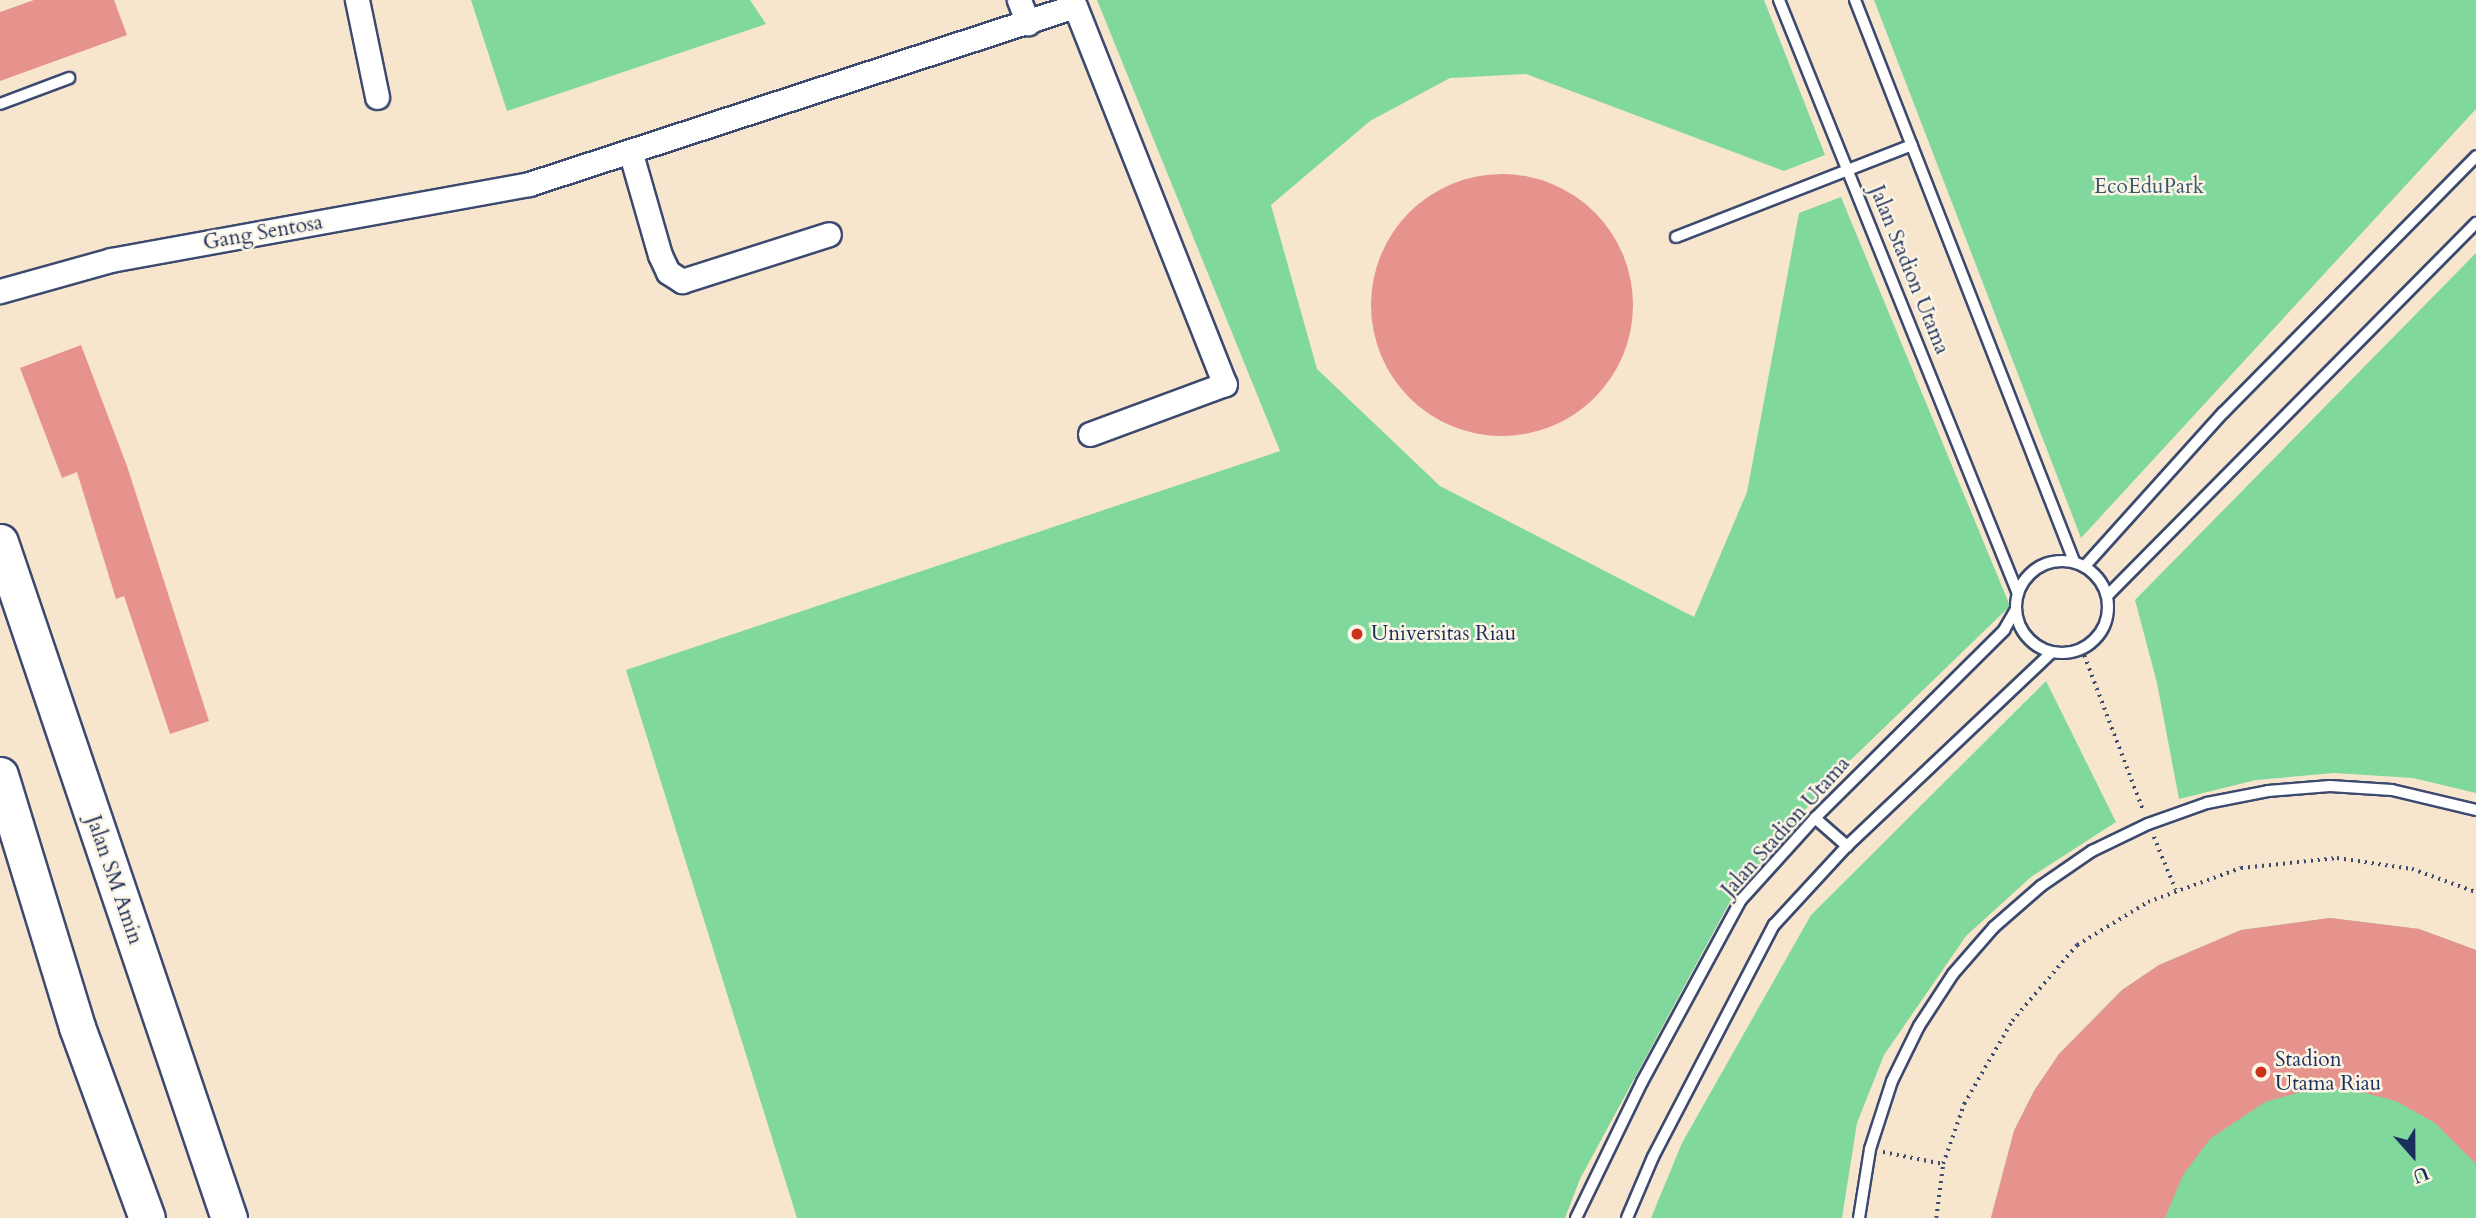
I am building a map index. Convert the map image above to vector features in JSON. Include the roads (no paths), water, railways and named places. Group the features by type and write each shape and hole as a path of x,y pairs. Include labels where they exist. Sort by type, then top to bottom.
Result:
{"main road":[{"name":"Jalan SM Amin","path":"0,542 229,1218"},
{"path":"0,775 77,1027 147,1218"}],"street":[{"path":"357,0 377,97"},
{"path":"1019,0 1028,23"},
{"name":"Gang Sentosa","path":"0,292 111,260 529,184 631,154 1076,6 1225,384 1090,434"},
{"path":"631,154 660,255 668,272 682,281 829,234"}],"lane":[{"name":"Jalan Stadion Utama","path":"1779,0 2018,594"},
{"path":"1855,0 2074,561"},
{"path":"0,104 69,78"},
{"path":"1676,237 1912,145"},
{"path":"2085,566 2223,413 2476,156"},
{"path":"2108,596 2085,566 2074,561 2036,569 2018,594 2016,609 2027,637 2052,652 2082,649 2103,628 2108,596 2476,223"},
{"name":"Jalan Stadion Utama","path":"1576,1218 1642,1082 1741,900 1815,818 1998,637 2016,609"},
{"path":"1627,1218 1653,1157 1774,925 1847,846 2052,652"},
{"path":"1859,1218 1870,1149 1892,1081 1919,1026 1962,965 1994,927 2041,886 2092,851 2148,824 2219,801 2330,786 2392,790 2476,810"},
{"path":"1815,818 1847,846"}],"place":[{"name":"Universitas Riau","path":"1357,634"},
{"name":"Stadion Utama Riau","path":"2261,1072"}],"park label":[{"name":"EcoEduPark","path":"2149,187"}]}
